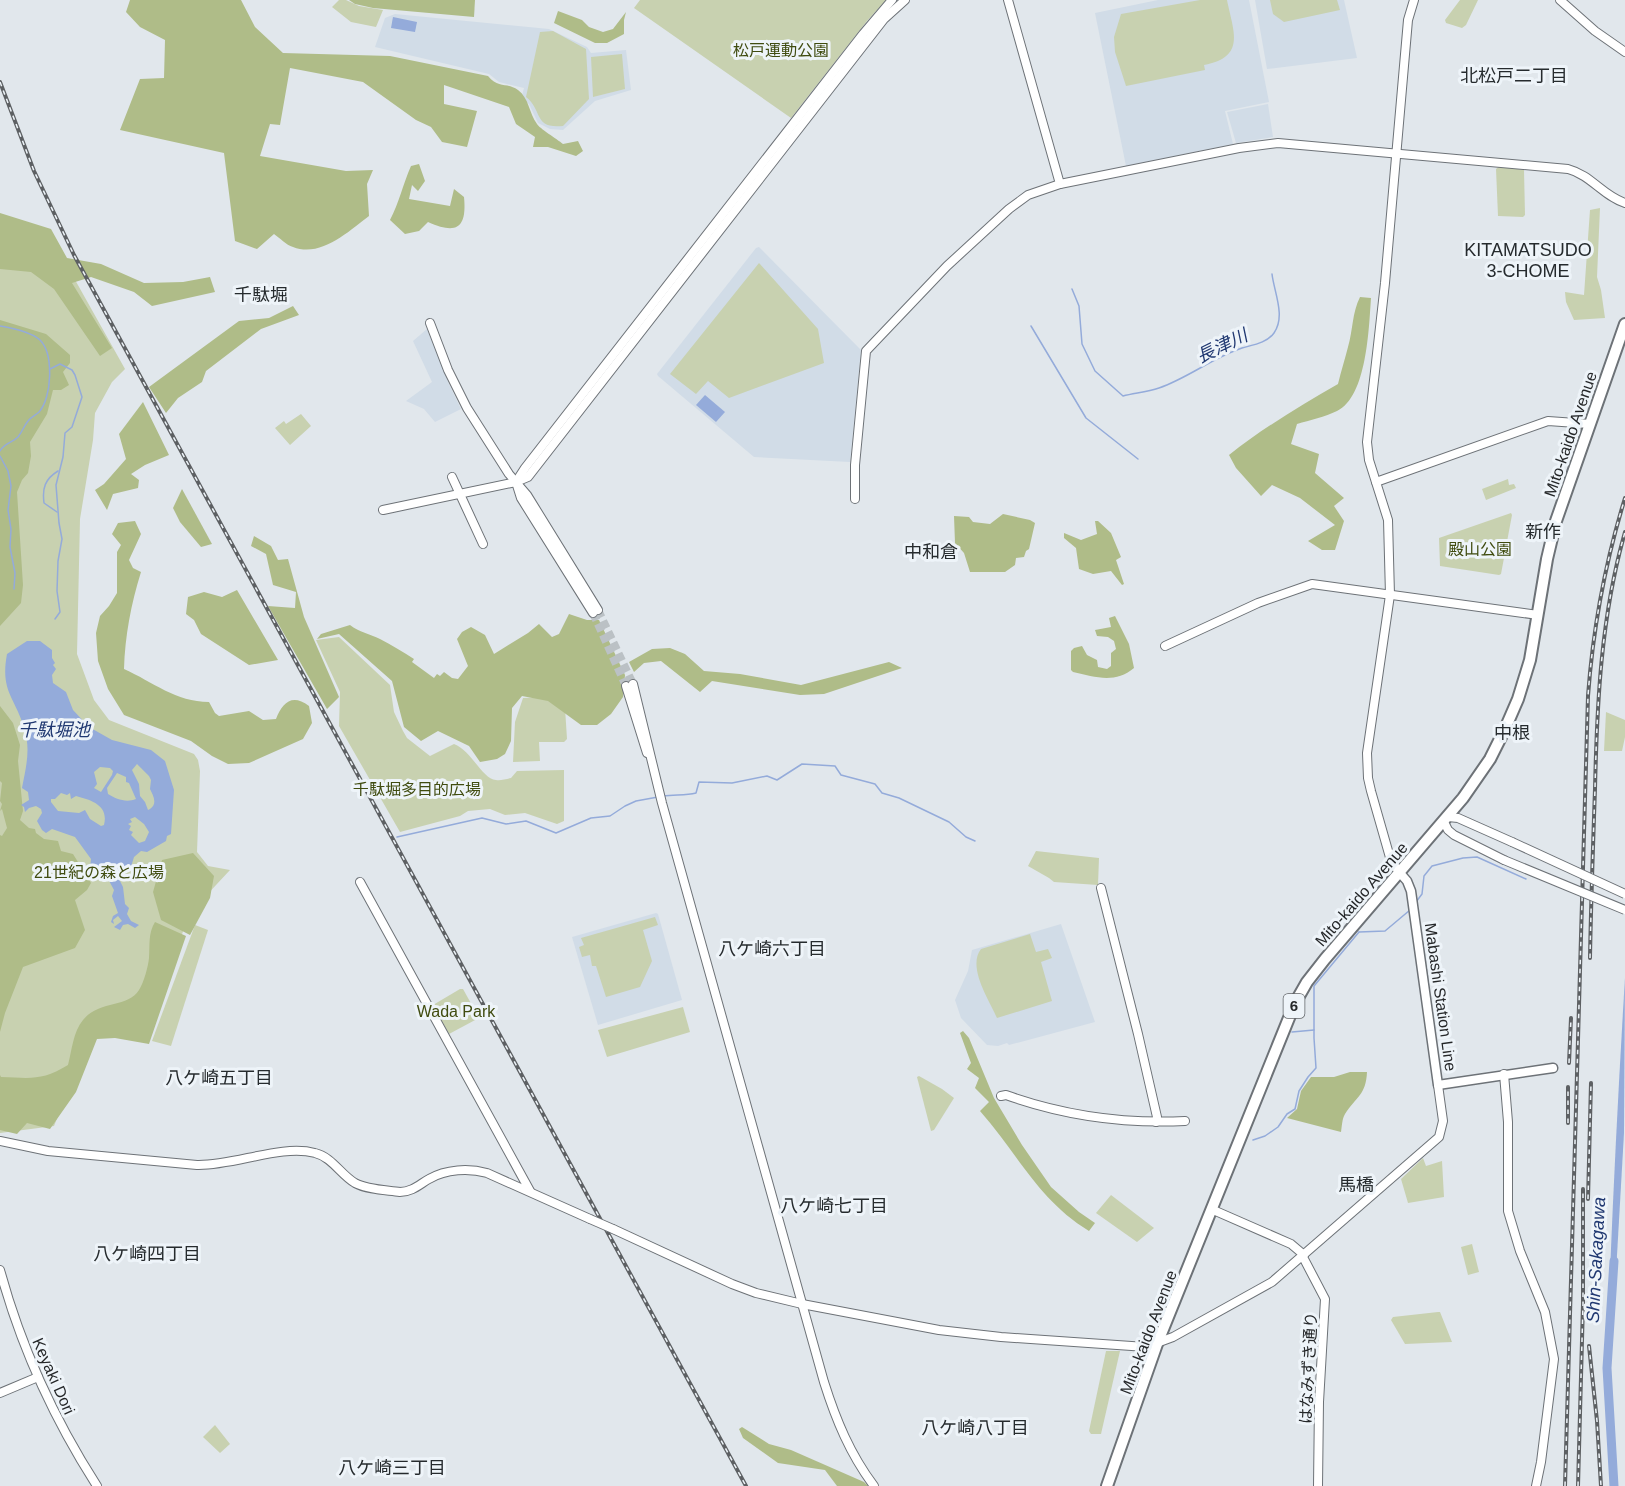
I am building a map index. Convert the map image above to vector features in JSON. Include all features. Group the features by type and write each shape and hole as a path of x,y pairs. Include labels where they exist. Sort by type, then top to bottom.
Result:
{"highway":[{"name":"Mito-kaido Avenue","path":"1107,1486 1157,1344 1289,1014 1300,993 1325,959 1446,819 1481,774 1510,718 1530,660 1547,559 1556,521 1625,324"}],"main road":[{"name":"Mabashi Station Line","path":"1400,873 1410,886 1412,896 1438,1085 1553,1068"}],"street":[{"path":"383,510 516,483 528,477 583,399 892,0"},
{"path":"866,36 905,0"},
{"path":"1008,0 1060,184"},
{"path":"1400,873 1391,861 1371,791 1367,760 1390,595 1388,520 1369,457 1367,442 1397,154 1408,20 1414,0"},
{"path":"1560,0 1625,52"},
{"path":"855,499 855,465 867,348 947,266 1009,208 1028,195 1060,184 1274,143 1568,169 1585,176 1609,196 1625,203"},
{"path":"430,323 459,394 516,483 521,498 595,611"},
{"path":"1377,482 1548,421 1590,424"},
{"path":"452,477 483,544"},
{"path":"1165,646 1258,603 1309,584 1538,615"},
{"path":"629,685 802,1304 837,1420 854,1455 874,1486"},
{"path":"1625,894 1458,818 1446,819 1448,830 1454,835 1504,860 1625,910"},
{"path":"360,882 531,1191"},
{"path":"1101,888 1138,1034 1156,1122"},
{"path":"1504,1074 1508,1122 1508,1211 1520,1251 1545,1312 1554,1359 1536,1486"},
{"path":"0,1141 48,1150 197,1166 210,1166 285,1152 311,1152 324,1156 355,1183 403,1192 439,1175 473,1170 487,1173 531,1191 756,1293 890,1322 979,1335 1142,1348 1157,1344 1272,1282 1439,1137 1443,1121 1438,1085"},
{"path":"1001,1096 1006,1095 1046,1109 1088,1117 1156,1122 1185,1121"},
{"path":"1211,1209 1291,1244 1304,1256"},
{"name":"はなみずき通り","path":"1304,1256 1325,1299 1319,1402 1318,1486"},
{"name":"Keyaki Dori","path":"0,1270 16,1324 37,1375 58,1420 97,1486"},
{"path":"0,1387 37,1375"},
{"path":"0,1393 37,1375"}],"shaded area":[{"path":"1158,0 1249,0 1269,102 1225,111 1233,144 1126,166 1095,13"},
{"path":"1255,0 1344,0 1357,58 1267,69"},
{"path":"395,14 549,29 587,47 591,53 626,50 631,90 595,101 563,130 550,129 538,123 529,104 521,99 524,88 499,82 489,74 375,47 385,18"},
{"path":"1268,104 1273,137 1236,143 1227,112"},
{"path":"759,247 861,350 850,462 754,457 657,374"},
{"path":"427,329 461,409 435,422 424,409 406,401 432,382 413,341"},
{"path":"656,913 682,1000 598,1025 572,937"},
{"path":"1061,924 1095,1022 1009,1045 1007,1043 998,1046 987,1045 961,1018 955,1000 968,971 972,950"}],"green space":[{"path":"130,0 241,0 255,27 283,53 390,56 488,76 496,83 522,93 534,120 541,128 563,144 578,141 583,151 576,156 548,147 533,147 535,137 516,124 509,107 444,85 444,104 477,111 467,147 442,142 431,127 416,120 363,82 290,68 280,125 270,124 260,156 346,171 373,170 367,184 369,216 334,241 314,249 293,247 274,234 257,249 235,241 224,153 120,130 140,79 164,78 165,40 140,27 126,12"},
{"path":"339,0 383,10 376,27 351,22 332,7"},
{"path":"349,0 475,0 474,17 373,8 355,4"},
{"name":"松戸運動公園","path":"640,0 886,0 791,118 634,8"},
{"path":"1200,0 1227,0 1234,41 1227,56 1204,65 1205,70 1126,86 1115,52 1114,37 1121,14"},
{"path":"1270,0 1337,0 1340,10 1284,22 1273,14"},
{"path":"1460,0 1478,0 1466,25 1462,28 1446,23 1445,20"},
{"path":"558,11 582,20 589,27 603,32 613,29 626,12 624,34 607,43 595,43 554,23"},
{"path":"553,31 586,49 589,99 563,126 547,125 543,122 535,107 526,97 540,32"},
{"path":"622,54 625,89 593,97 591,57"},
{"path":"419,164 425,181 418,191 412,185 409,199 450,206 454,189 464,197 464,216 458,226 446,228 428,222 419,231 405,234 390,220 411,166"},
{"path":"1500,166 1524,170 1525,215 1523,217 1498,216 1496,169"},
{"path":"1600,208 1597,277 1605,318 1574,320 1566,302 1565,292 1584,295 1590,210"},
{"path":"0,213 51,229 67,258 101,264 144,283 183,282 210,277 215,292 152,306 134,292 91,277 72,283 112,348 100,356 54,289 31,272 0,269"},
{"name":"21世紀の森と広場","path":"0,237 74,278 125,369 112,382 95,413 93,440 80,519 77,654 94,700 109,720 194,754 200,771 197,852 208,866 230,870 189,914 146,1039 90,1036 54,1126 0,1133"},
{"path":"759,263 818,329 824,363 729,398 708,381 696,394 670,374"},
{"path":"1360,297 1371,298 1367,343 1355,392 1337,411 1297,424 1291,444 1319,454 1315,473 1344,498 1334,506 1344,521 1335,550 1322,550 1308,541 1335,525 1300,498 1272,485 1261,496 1236,468 1229,455 1268,426 1338,384 1350,341 1355,309"},
{"path":"293,306 299,315 261,329 206,371 202,382 178,398 166,413 149,387 239,321 269,318"},
{"path":"0,320 46,334 70,355 70,363 63,372 69,385 61,390 53,390 47,414 30,442 31,456 28,473 17,492 23,585 21,603 0,626"},
{"path":"143,402 169,455 131,474 139,480 138,488 113,494 107,510 95,490 104,484 126,459 119,434"},
{"path":"301,414 311,426 290,445 275,428 284,421 286,424"},
{"path":"1508,479 1509,485 1514,484 1516,488 1486,500 1482,489"},
{"path":"182,489 212,544 201,547 180,522 173,508"},
{"name":"殿山公園","path":"1511,513 1501,574 1440,566 1439,538"},
{"path":"1003,514 1035,523 1029,549 1024,557 1016,558 1015,565 1005,572 970,572 964,553 955,543 954,516 969,517 973,522 990,524"},
{"path":"135,521 141,534 129,560 133,568 141,572 129,620 124,669 175,695 209,702 219,716 249,711 263,720 276,719 285,704 298,700 309,706 312,723 303,739 249,763 228,764 191,741 124,715 108,689 98,661 96,633 100,616 117,593 117,552 121,545 112,534 118,523"},
{"path":"1095,521 1111,533 1121,557 1116,560 1124,584 1122,585 1111,571 1093,574 1079,569 1076,548 1064,538 1064,533 1081,540 1097,534"},
{"path":"254,536 271,546 278,560 288,559 304,617 339,697 327,709 268,606 295,608 296,592 273,585 266,554 251,546"},
{"path":"237,590 278,660 249,665 201,634 194,620 186,614 188,597 204,592 222,597"},
{"path":"569,614 587,620 599,620 625,675 623,697 611,714 597,725 581,725 548,701 522,696 512,708 511,741 505,754 497,759 480,762 469,746 438,731 421,741 404,727 392,681 339,634 317,639 321,634 350,625 384,641 414,659 412,662 434,678 437,674 440,676 444,672 458,679 468,666 457,639 462,632 471,627 485,635 494,654 539,624 552,637 559,634"},
{"path":"1115,616 1129,644 1134,668 1112,678 1073,672 1071,670 1071,651 1082,646 1087,655 1097,660 1098,667 1107,669 1111,666 1111,653 1116,649 1114,641 1108,637 1097,636 1095,630 1111,627 1109,618"},
{"name":"千駄堀多目的広場","path":"339,637 390,685 394,712 403,731 407,738 430,756 454,744 466,752 486,775 498,780 511,778 517,771 564,770 564,821 557,824 525,813 505,815 490,809 468,811 460,816 400,832 339,726 340,692 316,640"},
{"path":"670,648 685,654 704,671 740,674 801,685 889,662 902,668 824,694 800,695 712,681 700,692 661,661 644,663 634,672 629,662 652,649"},
{"path":"548,697 565,708 567,739 564,742 539,742 540,761 513,762 515,722 523,698"},
{"path":"0,706 13,723 20,745 18,761 23,811 20,820 29,828 35,829 36,833 44,839 58,841 61,851 73,854 91,883 87,890 75,900 85,930 75,948 23,967 0,1032 0,835 2,836 7,828 2,809 0,811 2,783 0,781"},
{"path":"1606,712 1625,720 1622,751 1604,751"},
{"path":"1036,851 1099,858 1098,885 1054,882 1028,866"},
{"path":"193,853 214,876 210,898 190,935 161,920 153,892 162,860"},
{"path":"655,917 658,925 643,930 652,961 640,987 606,997 596,966 592,966 590,955 582,957 579,947 584,945 581,938"},
{"path":"155,922 186,936 149,1044 115,1038 97,1039 76,1092 50,1129 27,1123 17,1134 0,1130 0,1075 1,1077 20,1078 43,1076 68,1065 75,1036 83,1020 97,1009 128,999 139,990 147,970 150,935"},
{"path":"195,925 208,930 171,1046 152,1041"},
{"path":"1030,934 1036,952 1048,949 1052,958 1041,962 1052,1001 997,1018 981,984 976,965 977,956 981,949"},
{"name":"Wada Park","path":"463,989 478,1016 477,1019 449,1034 433,1005"},
{"path":"683,1007 690,1032 607,1057 598,1030"},
{"path":"963,1031 969,1038 994,1098 1022,1145 1051,1187 1095,1223 1089,1231 1071,1219 1042,1191 980,1111 989,1102 975,1088 979,1078 967,1069 971,1063 960,1033"},
{"path":"1350,1072 1367,1072 1366,1080 1360,1095 1344,1116 1341,1132 1287,1118 1297,1109 1301,1091 1311,1077 1334,1077"},
{"path":"919,1076 954,1098 934,1130 931,1131 917,1077"},
{"path":"1423,1158 1426,1166 1442,1161 1444,1197 1408,1203 1401,1179"},
{"path":"1111,1195 1154,1228 1137,1242 1096,1213"},
{"path":"1472,1244 1479,1272 1468,1275 1461,1247"},
{"path":"1440,1312 1452,1342 1405,1344 1391,1320 1393,1317"},
{"path":"1106,1351 1120,1351 1101,1434 1091,1434 1089,1431"},
{"path":"215,1425 230,1444 220,1453 203,1437"},
{"path":"742,1427 769,1444 791,1450 864,1482 868,1486 837,1486 825,1470 778,1463 743,1438 739,1429"}],"water":[{"path":"393,17 417,22 415,32 391,28"},
{"path":"705,395 725,412 716,422 696,405"},
{"name":"千駄堀池","path":"27,641 40,641 52,650 55,663 53,665 56,669 52,675 53,683 66,692 73,710 89,727 112,740 151,750 165,761 174,790 171,834 167,836 166,841 147,852 141,851 134,857 131,867 124,869 119,879 123,887 125,904 129,908 127,914 131,921 139,925 135,928 128,924 123,925 120,930 114,927 122,921 118,916 113,920 114,924 111,922 113,916 118,913 112,896 114,890 107,877 95,865 90,868 91,859 75,837 52,829 46,833 37,821 42,813 41,809 36,806 25,812 21,805 29,800 28,792 22,788 27,743 20,717 7,686 5,667 7,654","holes":["137,764 151,780 150,789 154,802 148,810 140,796 139,784 132,770","100,767 110,768 113,771 101,792 94,788 97,784 94,772","117,773 126,777 126,782 129,783 136,799 129,801 118,799 108,794 107,788","61,793 67,795 70,793 71,799 76,796 98,804 104,813 104,825 101,826 90,819 85,810 79,813 58,811 51,799 55,799","135,817 144,824 149,832 145,841 139,843 131,835 133,832 129,830 131,826 128,824 132,822 130,819"]},
{"path":"1625,978 1624,1133 1616,1273 1610,1272"}],"waterway":[{"name":"長津川","path":"1072,289 1079,306 1082,344 1095,371 1123,396 1170,384 1220,357 1259,343 1271,336 1279,319 1272,274"},
{"path":"0,326 16,329 40,340 48,355 50,376 47,397 39,412 28,421 18,437 0,451"},
{"path":"1031,326 1086,418 1138,459"},
{"path":"50,369 60,364 72,370 82,397 72,427 65,433 63,457 56,485 62,539 58,561 57,591 60,612 55,619"},
{"path":"0,456 8,471 11,486 8,510 11,529 10,547 15,573 14,589"},
{"path":"57,512 44,503 44,493 45,484 58,471"},
{"path":"663,796 696,793 699,782 732,783 767,776 777,780 802,764 835,766 841,775 875,784 882,793 899,798 949,822 966,837 975,841"},
{"path":"397,837 482,818 506,824 526,821 556,833 591,818 610,816 636,801 658,797"},
{"name":"長津川","path":"1416,902 1422,894 1424,876 1432,866 1463,858 1477,857 1526,879"},
{"name":"長津川","path":"1359,932 1385,931 1410,910"},
{"path":"1253,1140 1265,1136 1278,1127 1287,1114 1295,1109 1299,1091 1316,1068 1314,986 1359,932"},
{"path":"1292,1032 1314,1030"},
{"name":"Shin-Sakagawa","path":"1614,1261 1607,1368 1614,1486"}],"tunnel":[{"path":"598,610 633,684"},
{"path":"593,613 626,686"}],"railway":[{"path":"0,82 34,171 74,255 746,1486"},
{"path":"1565,1486 1588,696 1601,596 1611,547 1625,498"},
{"path":"1590,958 1599,692 1610,595 1625,532"},
{"path":"1569,1063 1571,1018"},
{"path":"1588,1199 1591,1083"},
{"path":"1568,1087 1568,1123"},
{"path":"1578,1486 1583,1304 1583,1189"},
{"path":"1589,1346 1601,1486"}],"district":[{"name":"北松戸二丁目","path":"1514,76"},
{"name":"KITAMATSUDO 3-CHOME","path":"1528,260"},
{"name":"千駄堀","path":"261,295"},
{"name":"新作","path":"1543,532"},
{"name":"中和倉","path":"931,552"},
{"name":"中根","path":"1512,733"},
{"name":"八ケ崎六丁目","path":"772,949"},
{"name":"八ケ崎五丁目","path":"219,1078"},
{"name":"馬橋","path":"1356,1185"},
{"name":"八ケ崎七丁目","path":"834,1206"},
{"name":"八ケ崎四丁目","path":"147,1254"},
{"name":"八ケ崎八丁目","path":"975,1428"},
{"name":"八ケ崎三丁目","path":"392,1468"}]}
